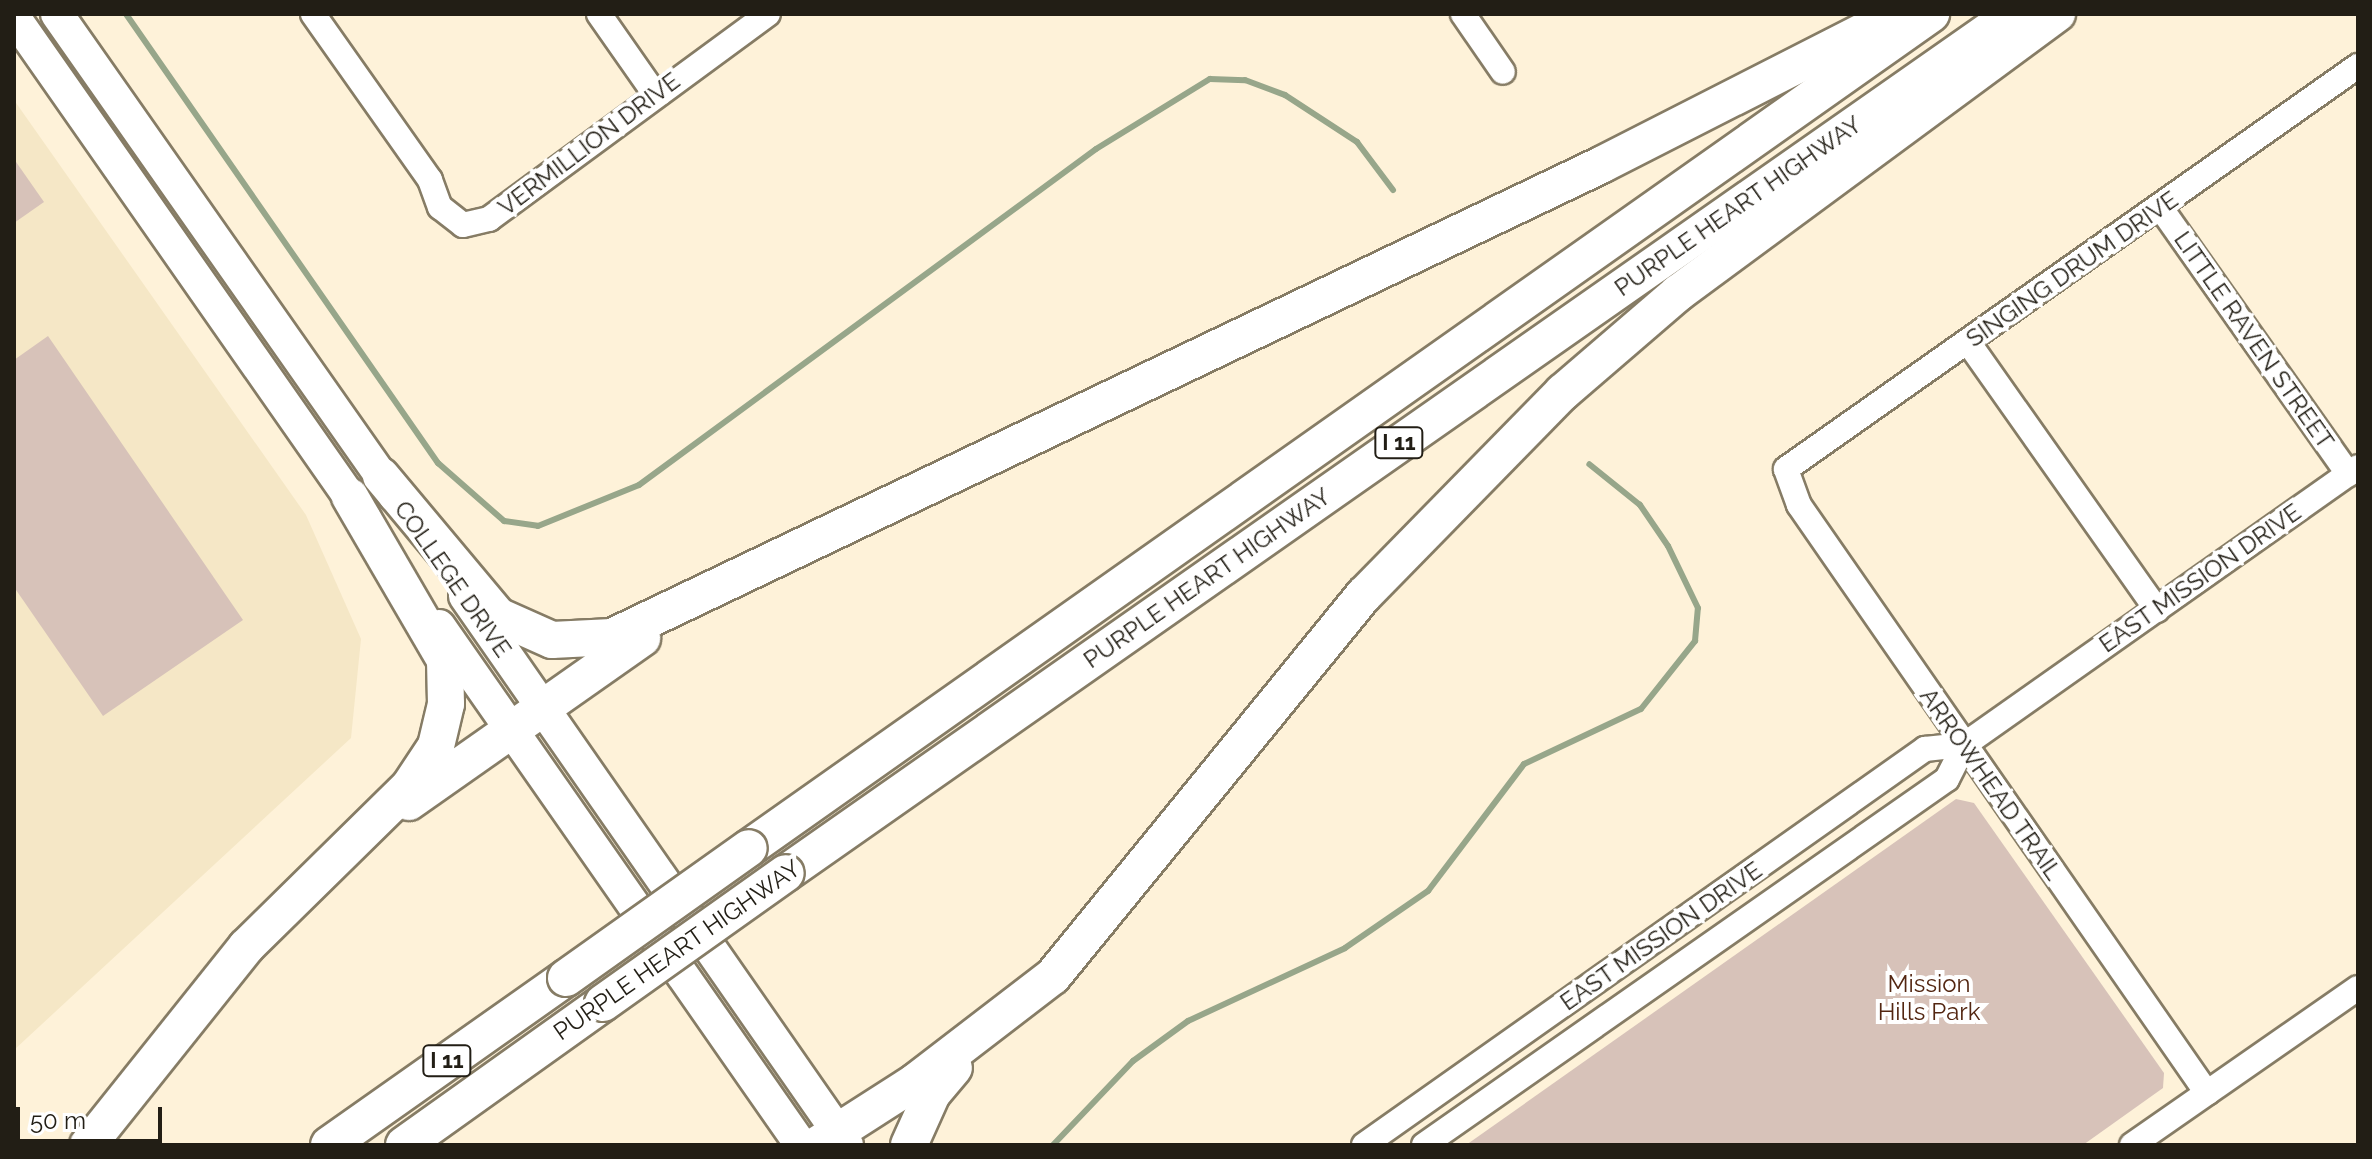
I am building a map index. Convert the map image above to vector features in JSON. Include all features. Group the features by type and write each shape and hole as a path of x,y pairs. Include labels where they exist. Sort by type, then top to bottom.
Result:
{"highway":[{"path":"381,476 477,599 532,634 572,643 612,637 1601,165 1897,14"},
{"name":"PURPLE HEART HIGHWAY","path":"329,1145 1931,14"},
{"name":"PURPLE HEART HIGHWAY","path":"404,1145 786,873 2013,14"},
{"path":"909,1145 932,1094 1092,934 1364,595 1490,460 1678,293 2057,14"},
{"path":"88,1145 246,947 423,768 444,723 448,681 432,628 350,497"},
{"path":"341,852 709,591"},
{"path":"834,1140 1013,1011"}],"main road":[{"name":"COLLEGE DRIVE","path":"57,14 543,709 834,1140"},
{"name":"COLLEGE DRIVE","path":"14,17 801,1145"}],"street":[{"name":"VERMILLION DRIVE","path":"313,14 430,180 440,207 463,225 489,219 655,94 768,14"},
{"path":"599,14 655,94"},
{"path":"1463,14 1503,72"},
{"name":"SINGING DRUM DRIVE","path":"1786,469 2355,74"},
{"name":"LITTLE RAVEN STREET","path":"2160,207 2353,470"},
{"path":"1968,342 2157,610"},
{"name":"ARROWHEAD TRAIL","path":"1786,469 1799,505 2207,1093"},
{"name":"EAST MISSION DRIVE","path":"1424,1145 1947,779 1964,745 2353,470"},
{"name":"EAST MISSION DRIVE","path":"1364,1145 1925,749 1964,745"},
{"path":"2132,1145 2358,988"}],"shaded area":[{"path":"14,100 306,515 361,639 351,738 14,1050"}],"green space":[{"path":"14,159 44,202 14,223"},
{"path":"48,336 243,620 103,716 14,587 14,360"},
{"name":"Mission Hills Park","path":"1956,799 1974,803 2164,1073 2163,1088 2083,1145 1466,1145"}],"waterway":[{"path":"126,14 438,463 504,521 538,526 639,485 1096,149 1210,79 1245,80 1285,95 1357,142 1393,190"},
{"path":"1053,1145 1133,1061 1188,1021 1345,948 1428,891 1524,764 1641,709 1695,641 1698,608 1668,546 1640,505 1589,464"}]}
